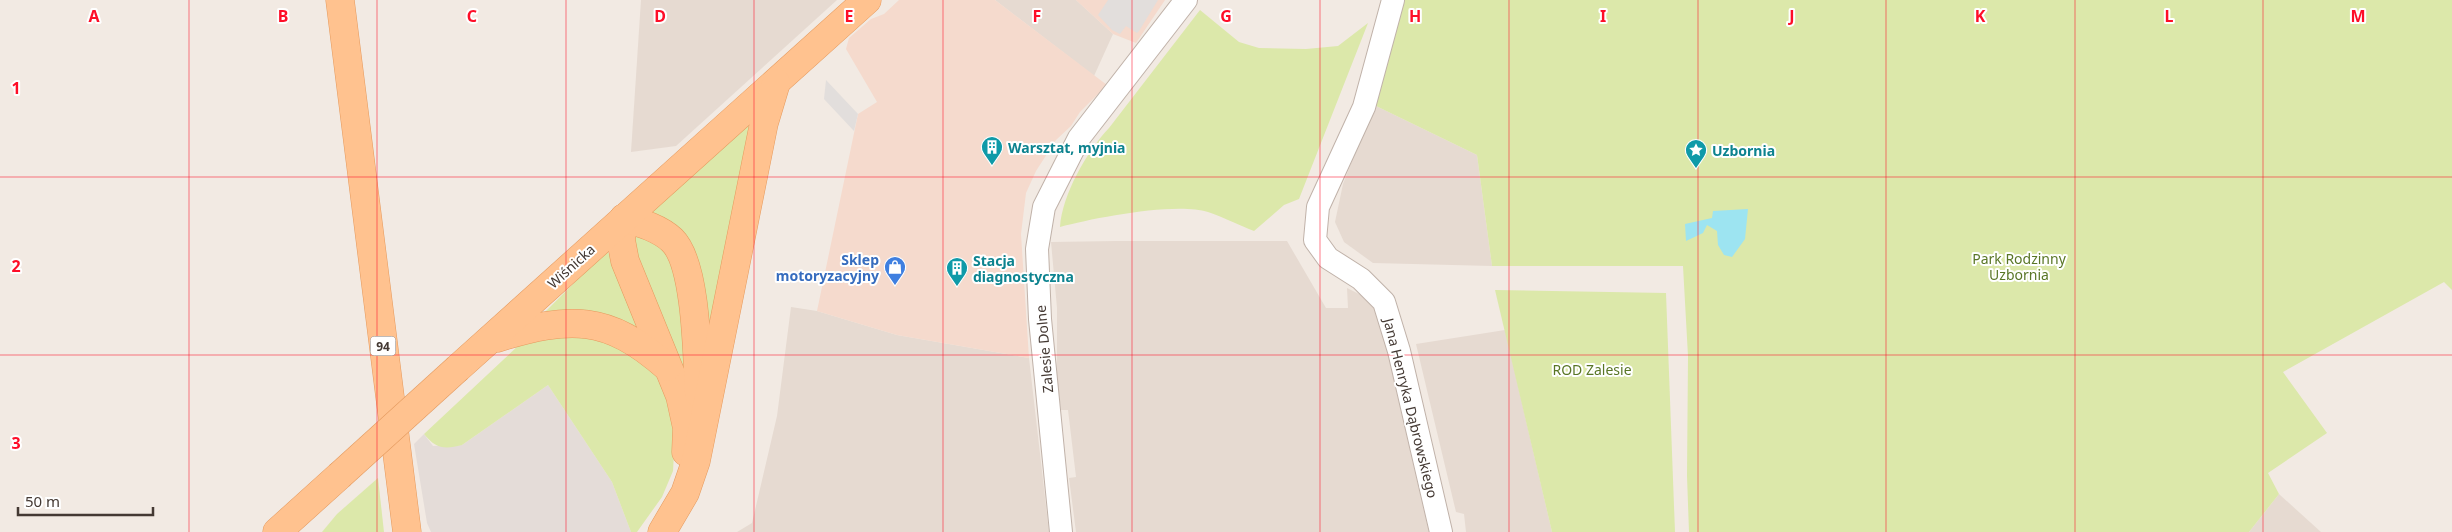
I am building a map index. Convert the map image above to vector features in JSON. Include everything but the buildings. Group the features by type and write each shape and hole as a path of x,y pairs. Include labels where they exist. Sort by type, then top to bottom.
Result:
{"main road":[{"name":"94","path":"340,0 407,532"},
{"name":"Wiśnicka","path":"277,532 624,218 777,82 810,57 867,0"},
{"path":"662,532 685,493 696,461 701,427 764,123 777,82"},
{"path":"650,532 676,488 685,462 687,428 680,396 625,261 621,240 624,218 657,230 674,241 685,265 690,279 701,427"},
{"path":"488,341 536,326 568,323 594,325 624,335 646,349 669,369"},
{"path":"399,472 422,532"},
{"path":"308,532 339,476"}],"street":[{"name":"Zalesie Dolne","path":"1062,532 1040,320 1037,249 1044,207 1079,138 1186,0"},
{"name":"Jana Henryka Dąbrowskiego","path":"1393,0 1364,107 1318,207 1315,240 1328,258 1361,279 1384,302 1399,351 1441,532"}],"shaded area":[{"path":"641,0 837,0 676,146 631,152"},
{"path":"899,0 995,0 1107,85 1056,140 1036,171 1026,193 1021,234 1029,358 897,335 817,311 858,114 877,102 846,49 849,38 871,19 884,14"},
{"path":"995,0 1076,0 1113,34 1094,76"},
{"path":"1076,0 1165,0 1136,43 1113,34"},
{"path":"1108,0 1158,0 1137,33 1126,26 1120,34 1112,30 1098,15"},
{"path":"826,80 858,114 854,131 824,99"},
{"path":"1374,105 1477,155 1492,266 1373,263 1344,242 1335,222 1343,184"},
{"path":"1287,241 1326,308 1348,308 1347,288 1367,298 1378,312 1429,532 1076,532 1069,478 1076,477 1068,410 1061,410 1057,377 1057,308 1051,242"},
{"path":"791,307 817,311 897,335 1029,358 1049,532 737,532 752,523 777,416"},
{"path":"1505,330 1552,532 1466,532 1464,514 1456,512 1416,344"},
{"path":"548,385 612,482 631,532 431,532 427,523 414,444 424,434 433,446 462,445"},
{"path":"2279,494 2321,532 2249,532"}],"green space":[{"name":"Park Rodzinny Uzbornia","path":"1400,0 2452,0 2452,290 2444,282 2283,372 2327,433 2268,473 2279,494 2249,532 1689,532 1687,476 1688,356 1683,266 1492,266 1477,155 1374,105"},
{"path":"1200,10 1239,42 1259,48 1306,49 1338,46 1368,23 1299,199 1284,205 1254,231 1219,216 1194,209 1134,212 1060,227 1065,201 1084,161"},
{"path":"754,119 706,363 700,295 649,210"},
{"path":"628,231 659,244 673,257 677,267 684,300 689,391"},
{"path":"607,250 653,347 544,313"},
{"name":"ROD Zalesie","path":"1495,290 1666,293 1675,532 1552,532"},
{"path":"564,334 609,340 649,365 665,390 675,436 673,471 662,497 637,532 631,532 612,482 548,385 462,445 440,447 424,434 520,344"},
{"path":"378,478 384,532 322,532 337,514"}],"water":[{"path":"1748,209 1745,239 1732,257 1724,255 1718,245 1717,231 1707,225 1703,233 1686,241 1685,224 1712,218 1713,211"}],"place":[{"name":"Warsztat, myjnia","path":"992,166"},
{"name":"Uzbornia","path":"1696,169"},
{"name":"Sklep motoryzacyjny","path":"895,286"},
{"name":"Stacja diagnostyczna","path":"957,287"}]}
